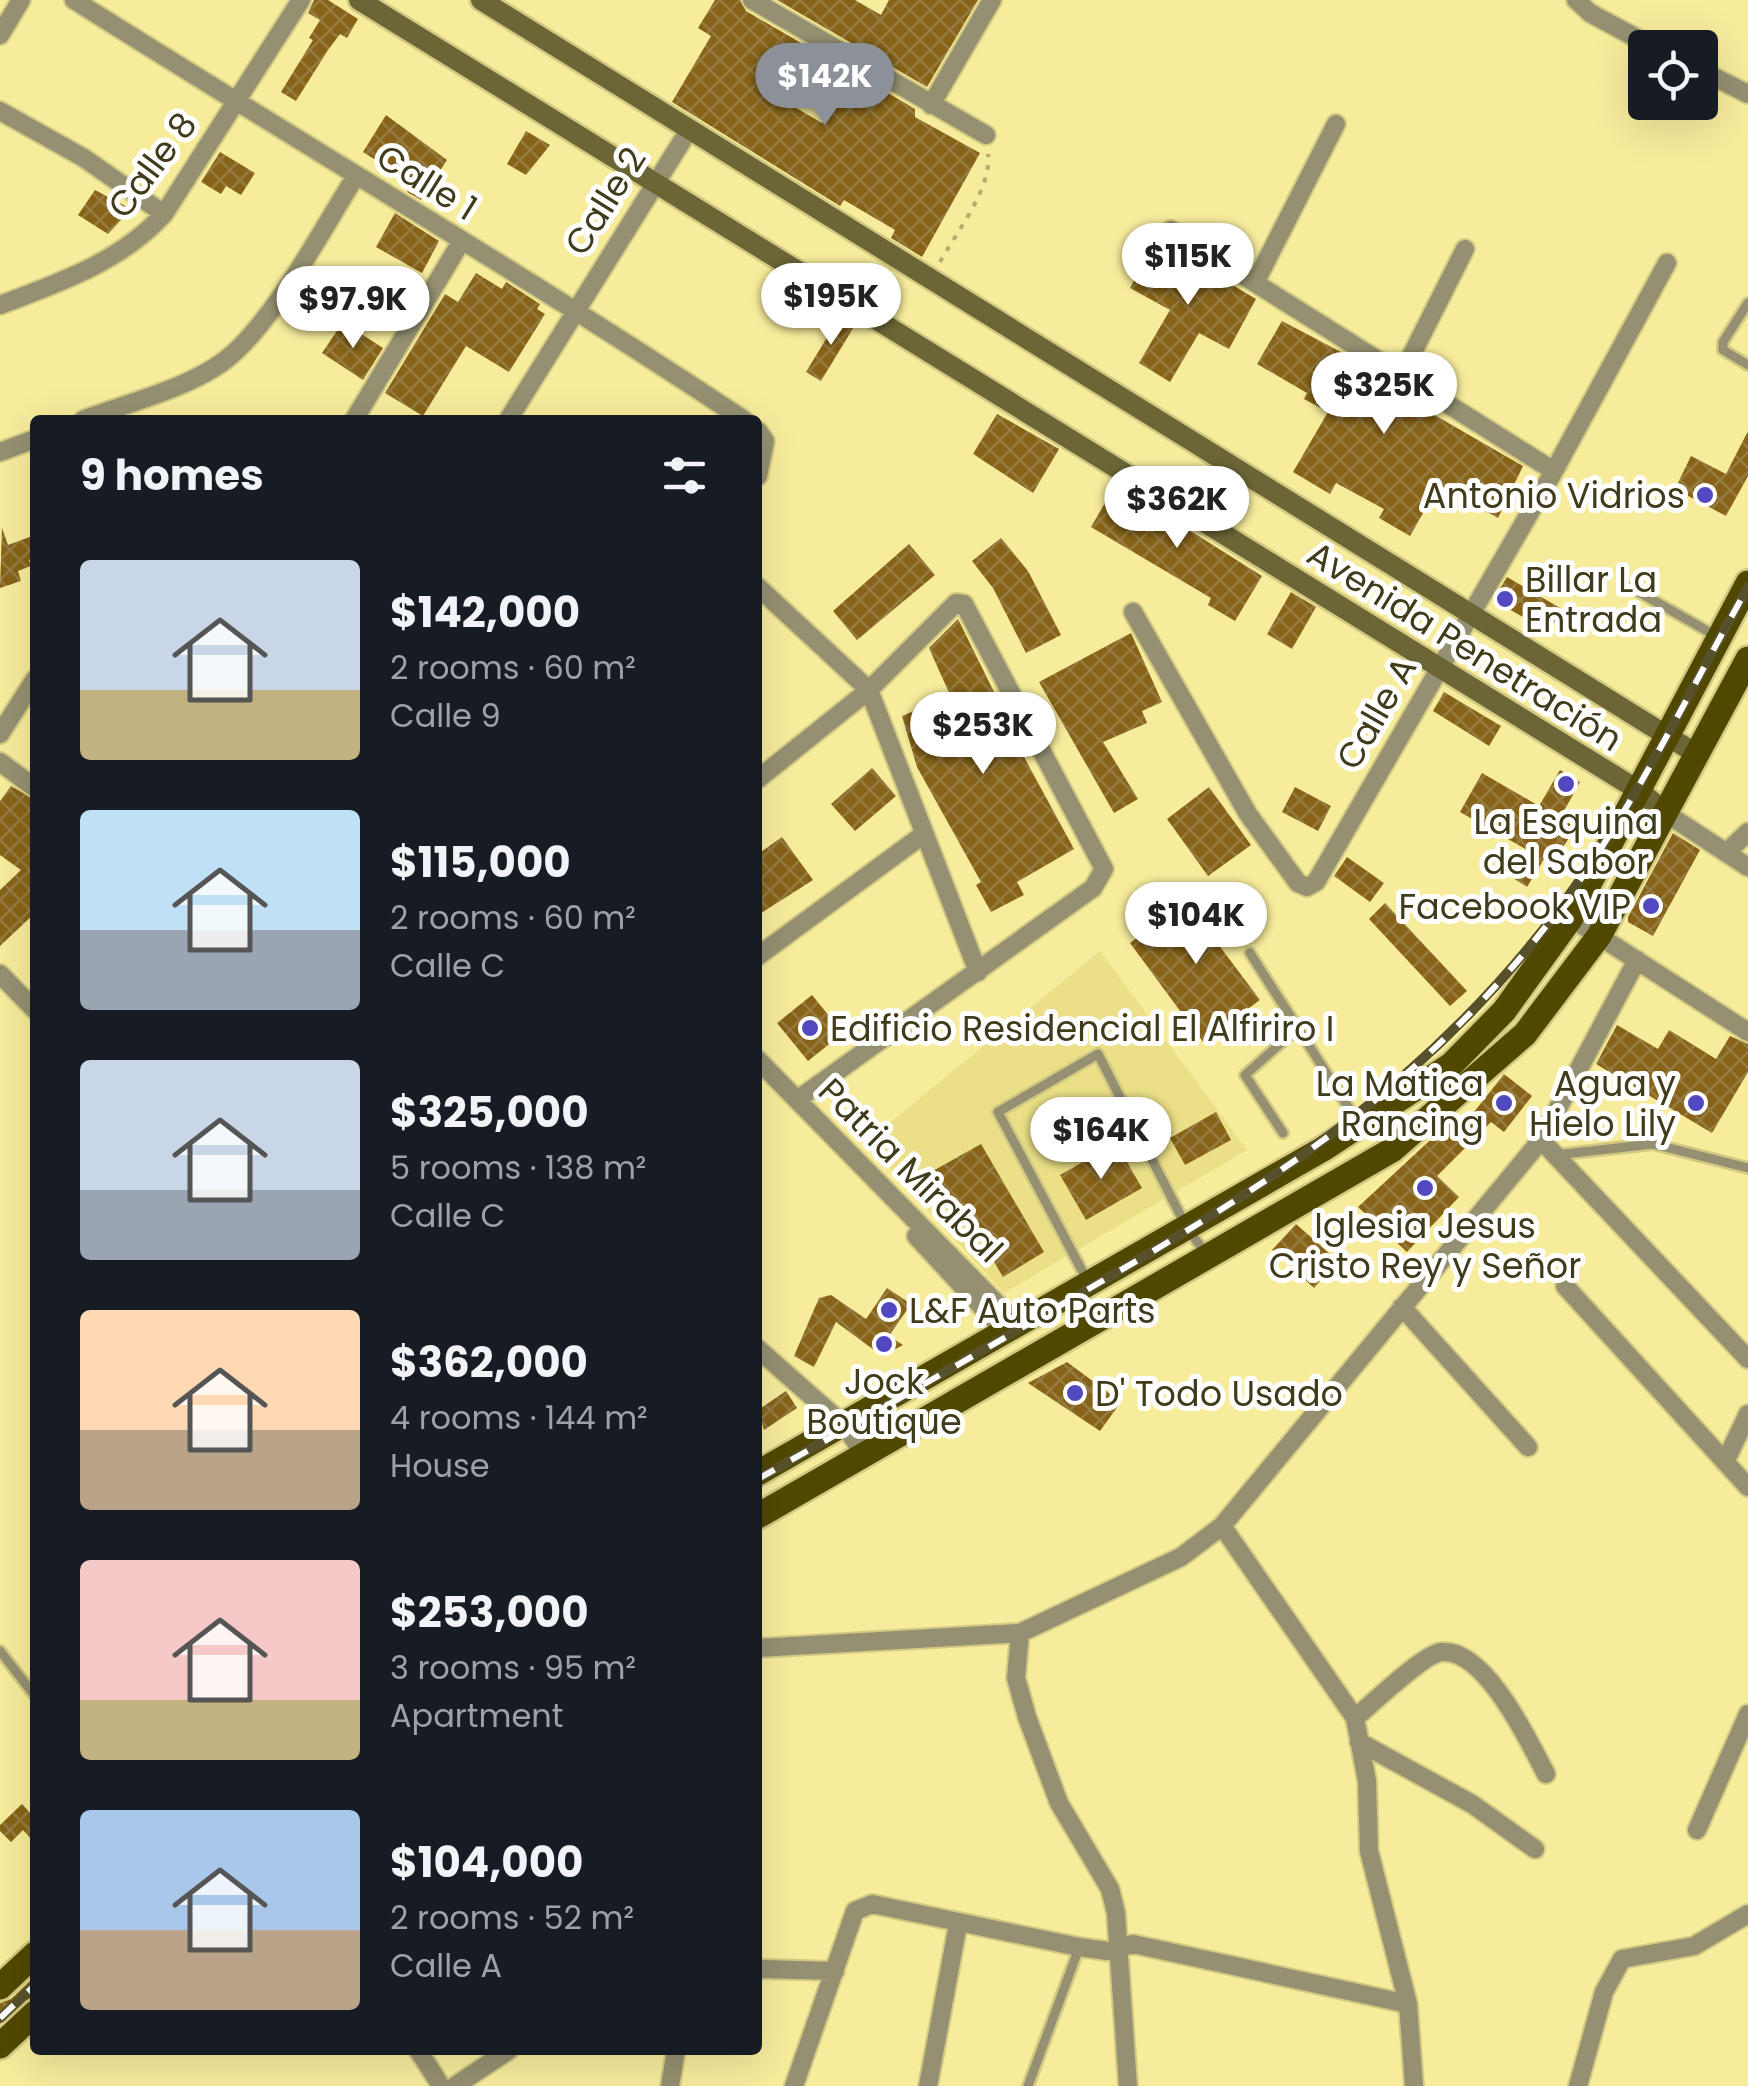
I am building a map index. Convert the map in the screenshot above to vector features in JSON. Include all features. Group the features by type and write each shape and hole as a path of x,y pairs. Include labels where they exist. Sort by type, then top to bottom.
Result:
{"main road":[{"path":"762,1472 1360,1126 1451,1064 1504,1011 1571,918 1748,582"},
{"path":"762,1514 1392,1150 1525,1034 1600,936 1748,659"},
{"path":"0,1987 30,1959"},
{"path":"0,2046 30,2019"}],"street":[{"path":"0,34 22,0"},
{"name":"Calle 1","path":"74,0 460,242 576,308 736,415"},
{"name":"Calle 8","path":"0,304 119,256 164,214 301,0"},
{"name":"Avenida Penetración","path":"359,0 1640,792 1667,814"},
{"name":"Avenida Penetración","path":"480,0 1698,755"},
{"path":"752,0 986,134"},
{"path":"932,105 992,0"},
{"path":"1576,0 1590,13 1628,33"},
{"path":"1718,79 1748,94"},
{"path":"0,111 84,158 164,214"},
{"path":"1254,283 1336,124"},
{"name":"Calle 2","path":"511,415 689,130"},
{"path":"96,415 218,366 237,350 282,292 356,176"},
{"path":"1171,230 1554,471"},
{"path":"357,415 460,242"},
{"path":"1402,376 1465,249"},
{"name":"Calle A","path":"1133,612 1248,814 1298,883 1307,887 1316,882 1554,471 1667,263"},
{"path":"0,452 30,441"},
{"path":"762,591 869,690 978,972"},
{"path":"762,774 869,690 956,604 964,604 1104,868 1093,888 802,1106"},
{"path":"0,734 30,688"},
{"path":"0,762 30,784"},
{"path":"1667,814 1748,867"},
{"path":"1726,853 1748,832"},
{"path":"762,953 924,834"},
{"path":"1571,918 1748,1032"},
{"path":"762,1648 1020,1633 1181,1557 1222,1526 1541,1140 1637,960"},
{"path":"0,974 30,1005"},
{"name":"Patria Mirabal","path":"762,1064 838,1138 1012,1329"},
{"path":"1541,1140 1748,1359"},
{"path":"1565,1286 1748,1487"},
{"path":"1402,1307 1528,1447"},
{"path":"762,1353 843,1424 865,1454"},
{"path":"1725,1462 1748,1414"},
{"path":"1222,1526 1354,1718 1367,1781 1369,1851 1408,2004 1414,2086"},
{"path":"1020,1633 1016,1678 1027,1716 1058,1803 1110,1889 1128,2086"},
{"path":"1354,1718 1432,1656 1452,1654 1466,1660 1502,1696 1546,1774"},
{"path":"1697,1830 1748,1714"},
{"path":"1359,1742 1472,1804 1534,1849"},
{"path":"794,2086 855,1911 872,1904 1079,1947 1118,1948 1133,1944 1408,2004"},
{"path":"1578,2086 1604,1992 1622,1959 1694,1946 1748,1914"},
{"path":"928,2086 958,1924"},
{"path":"762,1969 835,1970"},
{"path":"421,2055 441,2086"},
{"path":"454,2086 501,2055"},
{"path":"670,2086 675,2055"}],"lane":[{"path":"1748,304 1723,342 1723,350 1748,365"},
{"path":"1630,587 1719,638"},
{"path":"1250,953 1360,1126"},
{"path":"1283,1134 1245,1075 1298,1028"},
{"path":"1089,1282 998,1112 1098,1054 1186,1228 1208,1257"},
{"path":"1555,1155 1653,1144 1748,1168"},
{"path":"0,1651 30,1690"},
{"path":"1028,2086 1079,1947"}],"path":[{"path":"930,280 990,165 986,134"}],"shaded area":[{"path":"1100,951 1247,1150 1004,1293 866,1142"}],"building":[{"path":"314,0 328,0 358,19 347,38 340,34 296,101 281,92 313,40 309,38 320,20 308,13"},
{"path":"715,0 740,0 746,11 815,51 786,102 822,123 853,72 915,109 915,117 980,153 922,257 891,238 895,230 844,200 840,206 672,102 711,36 698,28"},
{"path":"777,0 855,0 881,15 889,0 978,0 927,87"},
{"path":"386,115 447,160 421,200 407,192 412,183 363,152"},
{"path":"526,131 550,145 526,175 507,164"},
{"path":"220,152 255,173 241,195 226,186 221,194 201,182"},
{"path":"95,190 131,209 108,234 78,215"},
{"path":"395,213 439,241 422,273 376,247"},
{"path":"1157,240 1256,299 1229,349 1199,333 1170,382 1139,363 1170,310 1130,288"},
{"path":"476,273 502,289 506,282 540,304 537,309 545,314 509,372 466,346 421,415 385,393 445,294 458,302"},
{"path":"840,316 855,325 821,381 806,372"},
{"path":"1282,321 1341,352 1433,410 1431,413 1523,466 1498,518 1439,485 1410,536 1379,518 1384,509 1336,483 1330,494 1293,472 1328,412 1304,399 1307,393 1257,364"},
{"path":"343,322 383,348 363,380 322,353"},
{"path":"997,414 1059,449 1033,493 973,454"},
{"path":"1748,431 1748,476 1726,516 1675,489 1691,456 1726,474"},
{"path":"1116,484 1262,576 1235,621 1208,605 1211,598 1091,527"},
{"path":"2,528 8,545 30,537 30,566 18,571 21,581 0,588"},
{"path":"1001,538 1028,571 1061,635 1026,653 993,588 972,561"},
{"path":"909,544 935,575 857,640 833,611"},
{"path":"1507,577 1562,609 1549,632 1493,600"},
{"path":"1291,592 1316,607 1292,649 1267,634"},
{"path":"958,619 997,698 993,700 1074,849 1017,882 1024,895 991,912 976,885 981,882 917,767 902,716 950,695 929,648"},
{"path":"1131,633 1162,702 1142,711 1147,723 1103,742 1138,799 1114,813 1039,682"},
{"path":"1444,692 1501,726 1489,746 1433,711"},
{"path":"872,768 896,796 855,831 831,804"},
{"path":"1560,770 1580,782 1560,818 1575,827 1553,865 1544,859 1527,887 1513,878 1529,851 1460,812 1482,773 1539,806"},
{"path":"11,786 30,797 30,918 0,946 0,890 21,870 0,855 0,801"},
{"path":"1209,787 1251,845 1208,876 1167,819"},
{"path":"1295,787 1331,806 1318,831 1282,812"},
{"path":"1673,833 1700,850 1653,936 1628,922 1628,917"},
{"path":"782,837 813,880 762,912 762,851"},
{"path":"1347,857 1384,883 1370,902 1334,876"},
{"path":"1200,892 1231,935 1218,944 1260,1000 1203,1042 1130,943"},
{"path":"1385,903 1467,991 1450,1006 1369,919"},
{"name":"Edificio Residencial El Alfiriro I","path":"812,995 843,1033 808,1061 777,1023"},
{"name":"Agua y Hielo Lily","path":"1617,1025 1658,1049 1669,1030 1716,1059 1730,1036 1748,1044 1748,1072 1712,1133 1596,1064"},
{"path":"1504,1074 1532,1096 1504,1132 1491,1122 1437,1176 1459,1197 1407,1252 1358,1207 1454,1118 1463,1126"},
{"path":"1216,1112 1231,1140 1185,1165 1170,1138"},
{"path":"1116,1143 1142,1188 1086,1220 1060,1175"},
{"path":"981,1144 1044,1252 1003,1277 968,1218 960,1223 931,1172"},
{"path":"1296,1224 1338,1261 1314,1288 1272,1250"},
{"path":"887,1288 911,1304 889,1336 903,1345 882,1356 836,1322 814,1367 794,1356 819,1298 831,1295 866,1319"},
{"name":"D' Todo Usado","path":"1067,1362 1121,1402 1100,1431 1028,1383"},
{"path":"786,1391 797,1408 764,1430 762,1407"},
{"path":"22,1804 30,1813 30,1838 23,1830 11,1842 0,1831 0,1825"},
{"path":"30,1981 30,1999 0,2024 0,2003 11,1999"}],"railway":[{"path":"762,1477 1214,1214 1338,1129 1396,1082 1506,975 1557,912 1634,794 1748,587"},
{"path":"0,2018 30,1990"}],"place":[{"name":"Antonio Vidrios","path":"1705,495"},
{"name":"Billar La Entrada","path":"1505,599"},
{"name":"La Esquina del Sabor","path":"1566,784"},
{"name":"Facebook VIP","path":"1651,906"},
{"name":"Edificio Residencial El Alfiriro I","path":"810,1028"},
{"name":"La Matica Rancing","path":"1504,1103"},
{"name":"Agua y Hielo Lily","path":"1696,1103"},
{"name":"Iglesia Jesus Cristo Rey y Señor","path":"1425,1188"},
{"name":"L&F Auto Parts","path":"889,1310"},
{"name":"Jock Boutique","path":"884,1344"},
{"name":"D' Todo Usado","path":"1075,1393"}]}
